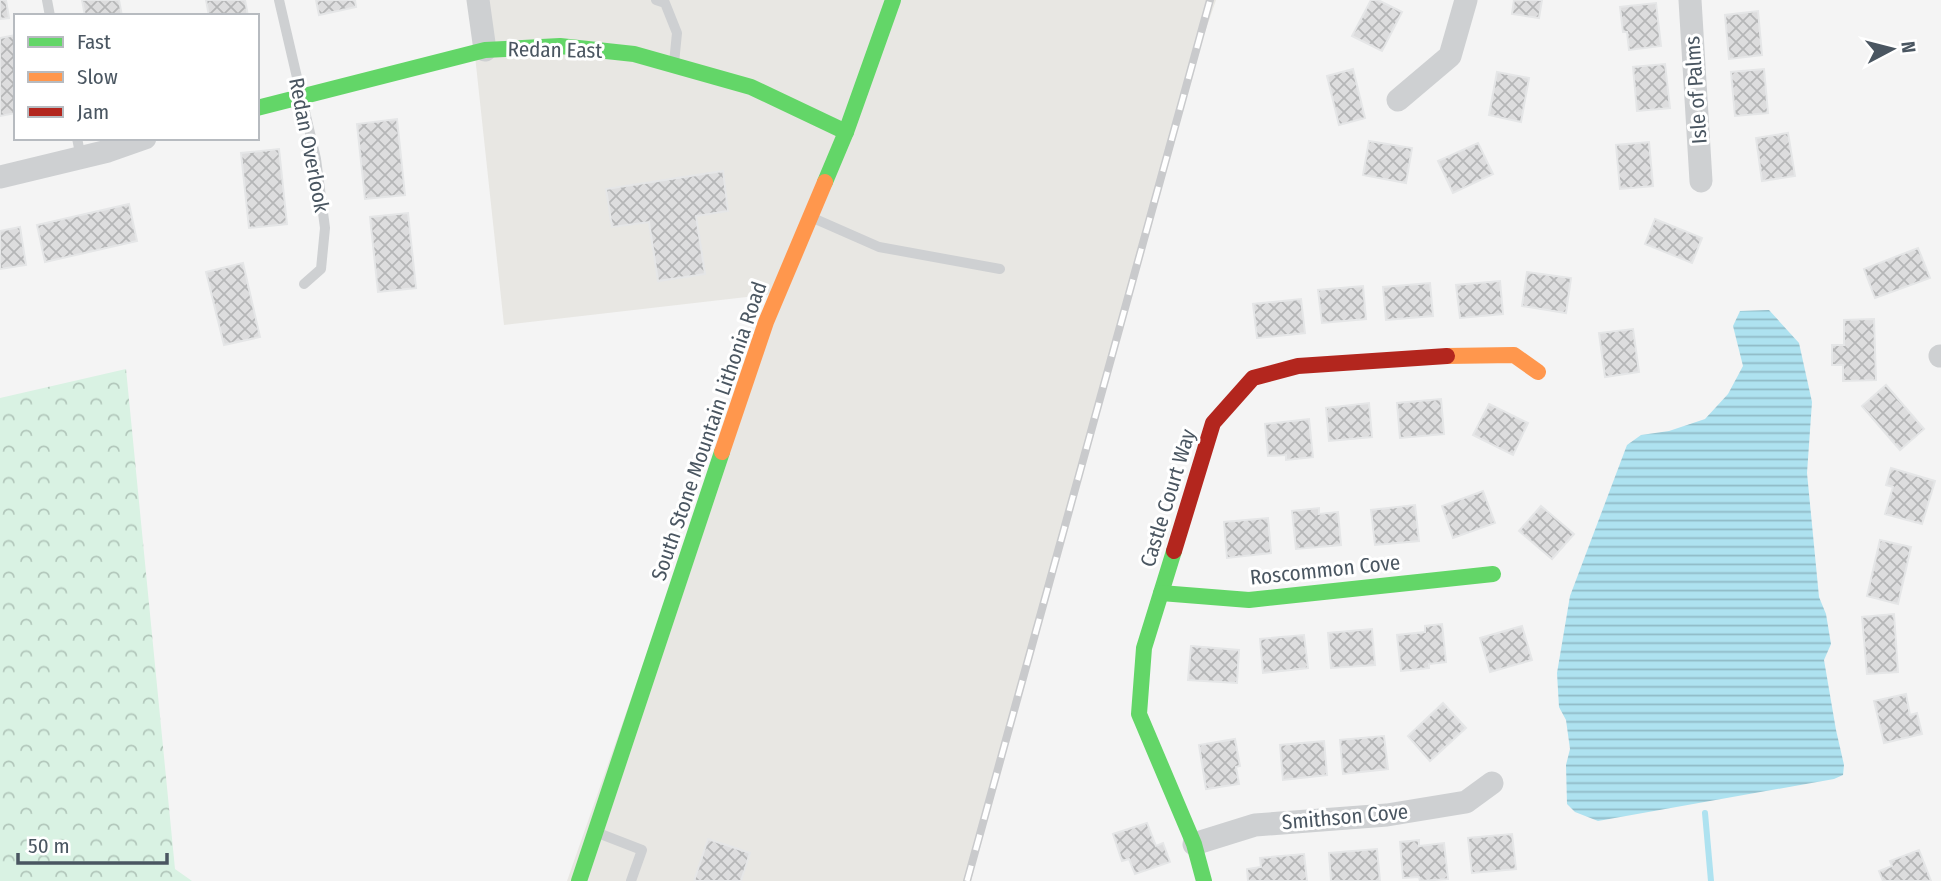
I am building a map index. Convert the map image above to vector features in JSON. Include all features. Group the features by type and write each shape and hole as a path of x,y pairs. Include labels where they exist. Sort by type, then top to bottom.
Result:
{"street":[{"path":"478,0 485,50"},
{"name":"South Stone Mountain Lithonia Road","path":"579,881 766,322 846,132 894,0"},
{"path":"1398,100 1450,56 1466,0"},
{"name":"Isle of Palms","path":"1690,0 1701,181"},
{"name":"Redan East","path":"259,108 485,50 560,46 634,54 751,87 846,132"},
{"path":"0,177 79,148 132,140"},
{"name":"Castle Court Way","path":"1204,881 1194,844 1139,715 1144,648 1213,423 1253,378 1298,366 1456,355 1514,355 1538,372"},
{"name":"Roscommon Cove","path":"1161,593 1249,600 1493,574"},
{"name":"Smithson Cove","path":"1194,844 1255,825 1387,816 1466,802 1492,783"}],"lane":[{"name":"Redan Overlook","path":"279,0 316,159 325,228 321,269 303,284"},
{"path":"656,0 665,3 677,33 674,66"},
{"path":"810,217 879,247 1000,269"},
{"path":"595,832 642,850 631,881"}],"shaded area":[{"path":"469,0 1216,0 1192,70 996,769 971,881 567,881 773,294 504,325"}],"green space":[{"path":"126,369 175,869 192,881 0,881 0,398"}],"water":[{"path":"1769,310 1799,343 1812,402 1807,473 1819,597 1826,614 1831,644 1824,660 1844,765 1843,775 1834,779 1598,821 1575,812 1567,804 1566,765 1570,749 1566,720 1559,707 1557,673 1570,596 1627,445 1641,435 1669,431 1705,419 1728,394 1743,366 1733,326 1740,311"}],"building":[{"path":"0,0 6,0 9,18 0,19"},
{"path":"82,0 119,0 122,14 85,14"},
{"path":"206,0 245,0 248,14 209,14"},
{"path":"316,0 355,0 356,7 319,15"},
{"path":"1371,0 1378,0 1402,12 1382,51 1352,36"},
{"path":"1514,0 1542,0 1539,18 1512,14"},
{"path":"1656,3 1661,46 1629,50 1627,32 1623,32 1620,7"},
{"path":"1758,11 1762,55 1729,59 1725,15"},
{"path":"14,35 14,113 0,116 0,38"},
{"path":"1665,64 1670,108 1637,111 1633,67"},
{"path":"1353,69 1365,118 1339,125 1327,76"},
{"path":"1764,69 1768,113 1735,116 1731,72"},
{"path":"1497,72 1529,78 1521,122 1489,115"},
{"path":"397,119 405,195 365,199 357,124"},
{"path":"1788,133 1795,176 1762,181 1756,138"},
{"path":"1369,141 1412,148 1406,183 1363,175"},
{"path":"1649,142 1653,186 1620,189 1616,145"},
{"path":"1478,143 1493,174 1453,193 1438,161"},
{"path":"279,149 287,224 249,228 241,153"},
{"path":"723,171 728,211 696,216 705,274 658,281 649,222 612,227 606,189"},
{"path":"129,204 137,241 45,262 37,225"},
{"path":"408,213 416,288 378,292 370,217"},
{"path":"1655,219 1702,238 1692,263 1645,244"},
{"path":"20,227 26,265 0,269 0,231"},
{"path":"1918,248 1930,278 1875,298 1864,269"},
{"path":"243,263 260,337 224,345 206,272"},
{"path":"1527,272 1571,278 1566,313 1522,306"},
{"path":"1500,281 1503,314 1460,318 1456,285"},
{"path":"1430,283 1433,316 1386,320 1383,287"},
{"path":"1363,286 1366,319 1322,323 1318,290"},
{"path":"1301,299 1305,333 1257,338 1253,304"},
{"path":"1874,319 1876,380 1843,381 1843,365 1832,365 1832,345 1844,345 1844,320"},
{"path":"1633,329 1639,372 1605,377 1599,333"},
{"path":"1886,385 1924,429 1900,450 1862,406"},
{"path":"1441,399 1444,434 1400,438 1397,403"},
{"path":"1369,403 1372,437 1329,441 1326,408"},
{"path":"1489,404 1528,423 1513,455 1473,435"},
{"path":"1309,419 1313,457 1286,460 1286,455 1268,456 1265,424"},
{"path":"1891,468 1935,481 1922,524 1885,514 1893,487 1886,485"},
{"path":"1483,491 1495,523 1453,538 1442,506"},
{"path":"1415,505 1419,541 1375,545 1371,510"},
{"path":"1541,506 1574,534 1552,559 1519,531"},
{"path":"1319,508 1319,514 1338,512 1341,545 1296,549 1292,511"},
{"path":"1268,518 1271,553 1227,558 1224,522"},
{"path":"1880,540 1911,547 1898,604 1867,596"},
{"path":"1894,614 1898,672 1867,674 1862,617"},
{"path":"1442,624 1446,662 1429,664 1429,668 1401,671 1397,635 1425,632 1425,626"},
{"path":"1522,626 1532,660 1490,672 1480,638"},
{"path":"1372,629 1375,665 1331,668 1328,633"},
{"path":"1304,635 1308,668 1263,673 1260,639"},
{"path":"1191,646 1239,650 1237,683 1188,680"},
{"path":"1906,694 1910,715 1917,713 1922,734 1884,743 1874,701"},
{"path":"1443,703 1466,728 1430,761 1408,736"},
{"path":"1384,736 1388,769 1343,774 1340,740"},
{"path":"1235,739 1240,766 1236,767 1239,784 1206,789 1199,745"},
{"path":"1324,741 1327,775 1283,780 1280,745"},
{"path":"1147,823 1156,846 1163,843 1170,862 1135,874 1129,859 1122,861 1113,834"},
{"path":"1512,834 1516,869 1472,873 1468,838"},
{"path":"708,839 750,853 741,881 694,881"},
{"path":"1419,840 1419,846 1444,843 1448,879 1420,881 1419,877 1403,878 1400,842"},
{"path":"1377,849 1380,881 1331,881 1329,853"},
{"path":"1919,850 1931,881 1883,881 1879,871 1892,866 1890,861"},
{"path":"1304,854 1307,881 1248,881 1247,869 1261,867 1260,858"}],"waterway":[{"path":"1705,813 1711,881"}],"railway":[{"path":"967,881 1210,0"}],"traffic: fast":[{"path":"825,182 846,132 893,0"},
{"path":"259,107 485,50 560,46 634,54 751,87 846,132"},
{"path":"579,881 722,452"},
{"path":"1174,551 1144,648 1139,714 1194,844 1204,881"},
{"path":"1161,593 1249,600 1493,574"}],"traffic: slow":[{"path":"722,452 766,322 825,182"},
{"path":"1447,356 1514,355 1538,372"}],"traffic: jam":[{"path":"1174,551 1213,423 1253,378 1298,366 1447,356"}]}
